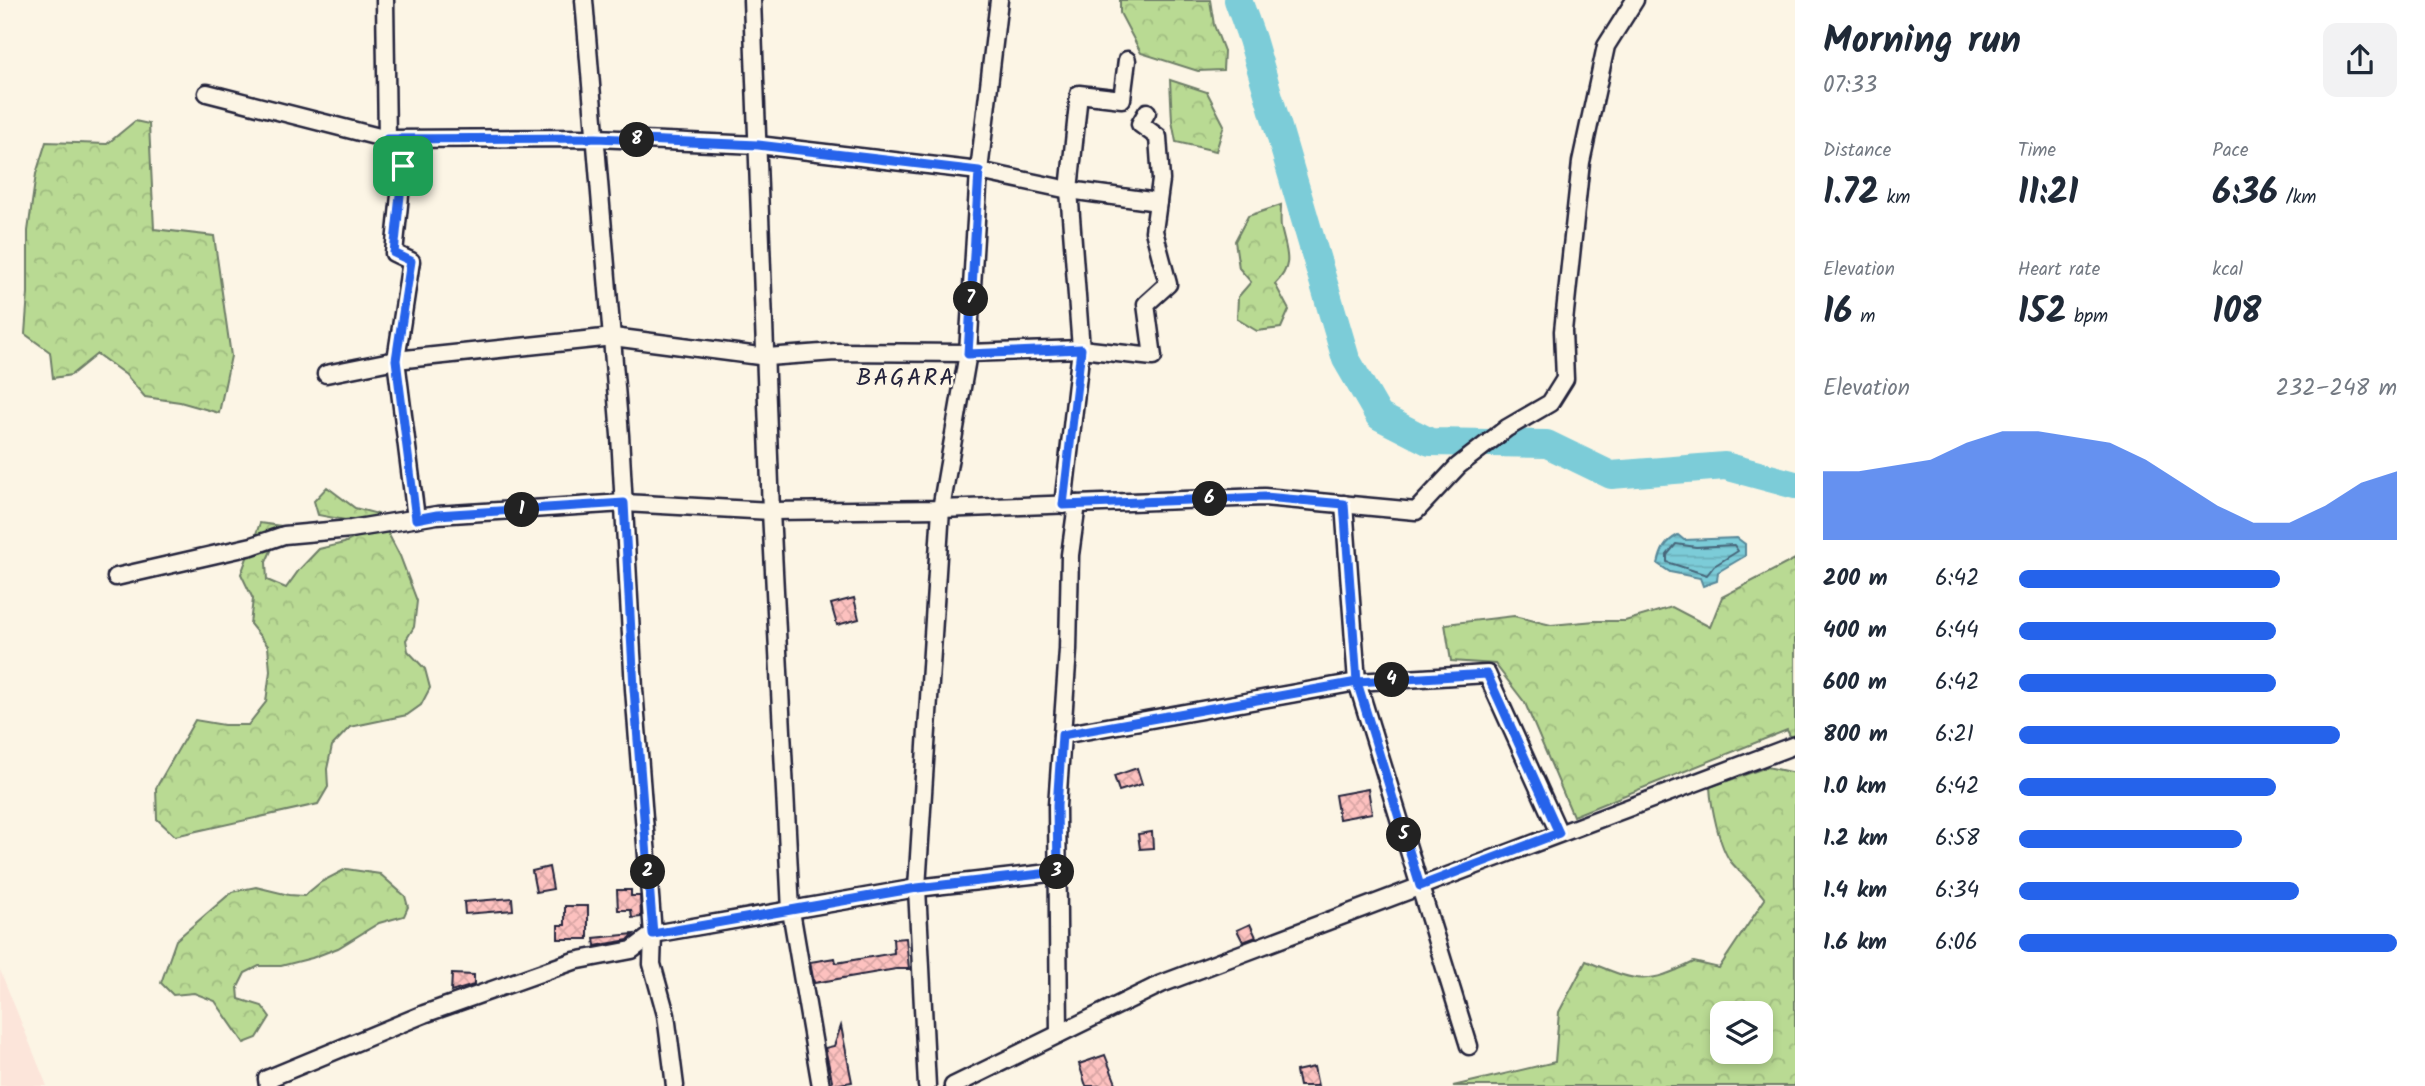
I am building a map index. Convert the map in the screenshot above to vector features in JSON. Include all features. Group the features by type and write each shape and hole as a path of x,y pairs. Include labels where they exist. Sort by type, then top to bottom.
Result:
{"street":[{"path":"385,0 387,139 384,157 403,166 394,253 411,261 396,360 416,519"},
{"path":"584,0 624,503 634,689 653,934 652,964 666,1014 675,1086"},
{"path":"752,0 771,511 791,911 821,1086"},
{"path":"927,1086 917,888 941,509 968,354 979,171 999,0"},
{"path":"116,577 251,546 284,535 351,529 437,515 624,503 771,511 941,509 1265,497 1416,511 1458,466 1507,428 1550,403 1565,379 1563,331 1581,162 1605,46 1635,0"},
{"path":"1059,1034 1057,806 1068,650 1070,504 1081,349 1069,190 1079,93 1122,99 1127,60"},
{"path":"207,93 387,139 596,138 758,145 979,171 1069,190 1158,202"},
{"path":"326,374 396,360 612,337 767,357 835,352 968,354 1081,349 1153,357 1146,304 1168,284 1154,231 1161,180 1158,137 1140,124 1147,112"},
{"path":"1344,504 1357,682 1469,1046"},
{"path":"1062,735 1357,682 1487,674 1559,833"},
{"path":"953,1086 1161,984 1795,745"},
{"path":"268,1086 267,1079 424,1014 574,961 632,950 653,934 917,888 1058,872"}],"shaded area":[{"path":"0,970 47,1086 0,1086"}],"green space":[{"path":"1120,0 1210,0 1214,25 1224,51 1223,70 1198,71 1141,53 1120,13"},
{"path":"1170,80 1207,92 1224,125 1216,151 1176,142"},
{"path":"135,121 149,124 154,229 214,236 231,356 219,413 180,402 145,397 126,375 97,354 71,375 53,378 50,352 25,334 28,231 36,174 46,142 107,144"},
{"path":"1281,205 1287,264 1275,284 1289,310 1281,328 1257,331 1237,319 1238,297 1251,282 1239,268 1235,241 1248,216"},
{"path":"327,487 355,508 378,514 400,556 417,601 414,627 406,640 408,651 425,669 430,688 421,705 407,715 350,727 332,746 327,769 328,787 318,804 175,836 157,819 156,788 195,720 224,725 248,725 266,702 270,671 268,646 250,624 253,599 241,574 260,523 282,526 266,562 267,580 286,588 319,549 344,543 363,534 345,520 318,515 314,501"},
{"path":"1795,559 1795,746 1787,730 1573,816 1525,703 1495,664 1451,661 1445,624 1514,616 1551,625 1625,621 1672,607 1710,627 1722,597"},
{"path":"1767,767 1795,773 1795,1086 1453,1086 1555,1062 1559,1012 1586,961 1629,977 1640,978 1663,975 1694,962 1719,968 1765,899 1727,855 1716,826 1710,787"},
{"path":"346,869 380,874 405,896 408,907 404,916 379,923 338,948 312,958 281,966 259,966 245,973 238,987 239,999 262,1006 270,1017 257,1038 244,1043 215,1001 194,993 173,995 161,983 176,940 232,892 256,887 304,896 321,882"}],"water":[{"path":"1678,535 1684,540 1737,538 1745,544 1745,556 1718,572 1717,581 1703,586 1700,578 1670,572 1658,564 1664,547"}],"building":[{"path":"854,598 859,619 837,625 831,604"},
{"path":"1137,768 1142,784 1119,791 1114,776"},
{"path":"1368,789 1372,813 1339,819 1335,795"},
{"path":"1152,832 1153,848 1140,849 1138,834"},
{"path":"549,867 553,889 536,892 532,871"},
{"path":"617,890 631,890 631,896 640,896 641,917 632,918 631,910 618,910"},
{"path":"512,898 513,910 465,914 464,902"},
{"path":"565,906 588,906 588,939 558,939 558,925 565,925"},
{"path":"1250,924 1256,937 1243,942 1237,930"},
{"path":"634,934 628,940 595,946 594,938"},
{"path":"906,938 909,969 814,983 810,962 835,958 836,963 894,953 893,939"},
{"path":"452,974 474,975 474,985 451,992"},
{"path":"841,1026 852,1082 833,1085 825,1048 834,1046"},
{"path":"1105,1055 1117,1086 1086,1086 1079,1064"},
{"path":"1314,1067 1318,1086 1299,1086 1296,1071"}],"waterway":[{"path":"1238,0 1252,39 1346,359 1379,416 1430,442 1547,444 1611,475 1725,466 1795,485"}],"district":[{"name":"BAGARA","path":"906,377"}],"route":[{"path":"403,166 384,157 387,139 596,138 758,145 979,171 968,354 1081,349 1063,505 1265,497 1344,504 1357,682 1420,886 1559,833 1487,674 1357,682 1062,735 1057,806 1058,872 917,888 653,934 634,689 624,503 437,515 416,519 396,360 411,261 394,253 403,166"}]}
